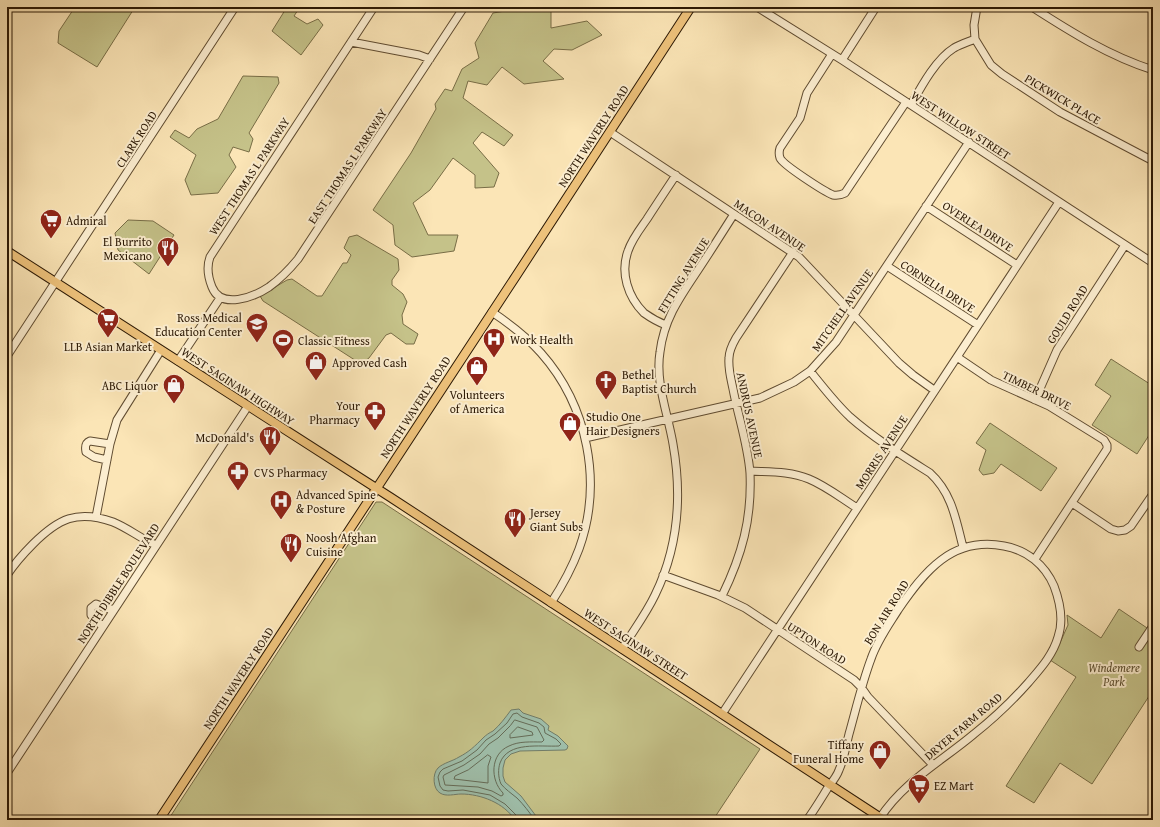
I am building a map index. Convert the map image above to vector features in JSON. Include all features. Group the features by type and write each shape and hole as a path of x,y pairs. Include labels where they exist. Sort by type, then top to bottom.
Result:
{"main road":[{"name":"NORTH WAVERLY ROAD","path":"159,820 691,7"},
{"name":"WEST SAGINAW HIGHWAY","path":"7,251 376,489"},
{"name":"WEST SAGINAW STREET","path":"376,489 882,819"}],"street":[{"name":"CLARK ROAD","path":"7,356 235,7"},
{"name":"WEST THOMAS L PARKWAY","path":"220,298 214,292 208,276 207,267 210,257 374,7"},
{"name":"EAST THOMAS L PARKWAY","path":"220,298 227,300 240,298 262,291 278,279 298,259 464,7"},
{"name":"WEST WILLOW STREET","path":"757,7 842,60 1153,263"},
{"path":"842,60 876,7"},
{"path":"832,54 807,93 800,118 780,148 780,158 789,167 828,192 835,195 841,195 846,194 936,65 953,49 974,39 974,25 977,7"},
{"path":"1032,7 1106,52 1153,70"},
{"name":"PICKWICK PLACE","path":"974,39 991,65 1002,74 1076,121 1153,161"},
{"path":"351,42 419,55 430,59"},
{"name":"MACON AVENUE","path":"610,132 793,252 808,265 899,363 934,390"},
{"name":"MITCHELL AVENUE","path":"585,438 760,398 794,382 810,371 836,342 968,142"},
{"path":"666,325 654,320 636,304 629,292 625,278 624,264 634,239 676,175"},
{"name":"MORRIS AVENUE","path":"722,714 1059,202"},
{"name":"OVERLEA DRIVE","path":"926,206 1017,265"},
{"name":"FITTING AVENUE","path":"622,649 646,611 664,575 676,526 678,470 658,369 660,351 666,325 677,302 734,214"},
{"name":"GOULD ROAD","path":"1035,400 1057,350 1126,245"},
{"name":"ANDRUS AVENUE","path":"722,596 734,571 745,537 750,502 750,471 728,368 730,351 736,338 793,252"},
{"name":"CORNELIA DRIVE","path":"886,266 978,325"},
{"path":"178,361 220,298"},
{"path":"492,312 528,339 551,366 572,400 585,438 589,460 590,483 589,506 585,528 576,559 551,603"},
{"path":"96,517 110,444 117,420 161,350"},
{"name":"TIMBER DRIVE","path":"957,357 991,380 1060,412 1104,440 1107,445 1107,449 1072,503"},
{"path":"810,371 832,399 850,416 869,432 930,473 939,481 953,506 963,547"},
{"name":"NORTH DIBBLE BOULEVARD","path":"7,774 102,626 248,406"},
{"path":"107,460 90,455 86,452 85,447 87,442 90,441 110,444"},
{"path":"750,471 793,474 809,479 857,508"},
{"path":"1035,559 1072,503 1111,529 1118,531 1124,530 1131,526 1153,494"},
{"path":"7,575 15,562 54,526 69,518 78,516 96,517 118,524 156,545"},
{"name":"BON AIR ROAD","path":"807,820 839,771 861,687 871,657 879,640 911,591 935,564 950,553 963,547 978,544 1006,546 1035,559"},
{"name":"DRYER FARM ROAD","path":"882,819 888,806 902,790 974,734 1008,704 1042,668 1054,648 1059,636 1061,609 1052,582 1046,571 1035,559"},
{"name":"UPTON ROAD","path":"664,575 700,587 745,608 854,680 868,697 933,765"},
{"path":"102,626 91,615 92,608 96,604 114,610"},
{"path":"1139,647 1153,626"}],"green space":[{"path":"75,7 135,7 97,67 58,43 59,31"},
{"path":"287,7 300,7 294,16 307,24 318,19 323,25 301,55 272,31"},
{"path":"513,7 556,7 551,10 551,28 587,21 602,35 572,50 554,49 543,61 564,79 524,84 502,67 487,85 468,81 463,98 513,135 504,146 482,132 473,143 499,173 494,187 475,188 475,175 453,158 430,190 413,203 428,235 458,235 454,251 412,257 395,245 393,225 373,210 411,153 436,109 435,104 445,89 452,91 462,69 479,58 475,43 493,13 511,10"},
{"path":"243,76 278,77 279,83 249,133 253,139 249,152 233,147 229,155 236,167 218,193 191,195 185,180 196,155 170,137 175,130 189,138 197,129 218,119"},
{"path":"128,220 153,221 174,235 149,274 118,250 115,233"},
{"path":"357,235 398,259 399,270 392,280 392,285 403,294 407,302 402,315 403,324 418,334 414,344 406,344 391,333 386,335 369,358 361,364 263,301 260,296 287,280 292,279 317,296 322,296 343,263 347,263 351,255 344,248 349,237"},
{"path":"1111,359 1153,386 1153,429 1137,454 1092,425 1111,396 1095,385"},
{"path":"990,423 1057,468 1041,491 1001,464 994,473 983,475 979,470 986,450 976,443"},
{"path":"376,502 382,502 760,749 713,820 168,820"},
{"name":"Windemere Park","path":"1119,609 1153,632 1153,690 1092,784 1060,763 1034,803 1006,786 1076,677 1050,660 1068,625 1067,615 1101,638"}],"water":[{"path":"519,709 523,713 541,719 549,726 548,730 558,736 568,746 565,750 520,751 511,754 505,760 503,776 505,782 521,796 539,820 515,820 498,804 484,798 469,794 445,795 440,793 436,788 434,781 438,768 469,751 485,736 496,729 511,710"}],"place":[{"name":"Admiral","path":"51,240"},
{"name":"El Burrito Mexicano","path":"168,268"},
{"name":"LLB Asian Market","path":"108,338"},
{"name":"Ross Medical Education Center","path":"257,344"},
{"name":"Work Health","path":"494,358"},
{"name":"Classic Fitness","path":"283,360"},
{"name":"Approved Cash","path":"316,382"},
{"name":"Volunteers of America","path":"477,386"},
{"name":"Bethel Baptist Church","path":"606,400"},
{"name":"ABC Liquor","path":"174,404"},
{"name":"Your Pharmacy","path":"375,432"},
{"name":"Studio One Hair Designers","path":"570,442"},
{"name":"McDonald's","path":"270,456"},
{"name":"CVS Pharmacy","path":"238,492"},
{"name":"Advanced Spine & Posture","path":"281,520"},
{"name":"Jersey Giant Subs","path":"515,538"},
{"name":"Noosh Afghan Cuisine","path":"291,564"},
{"name":"Tiffany Funeral Home","path":"880,770"},
{"name":"EZ Mart","path":"919,804"}]}
